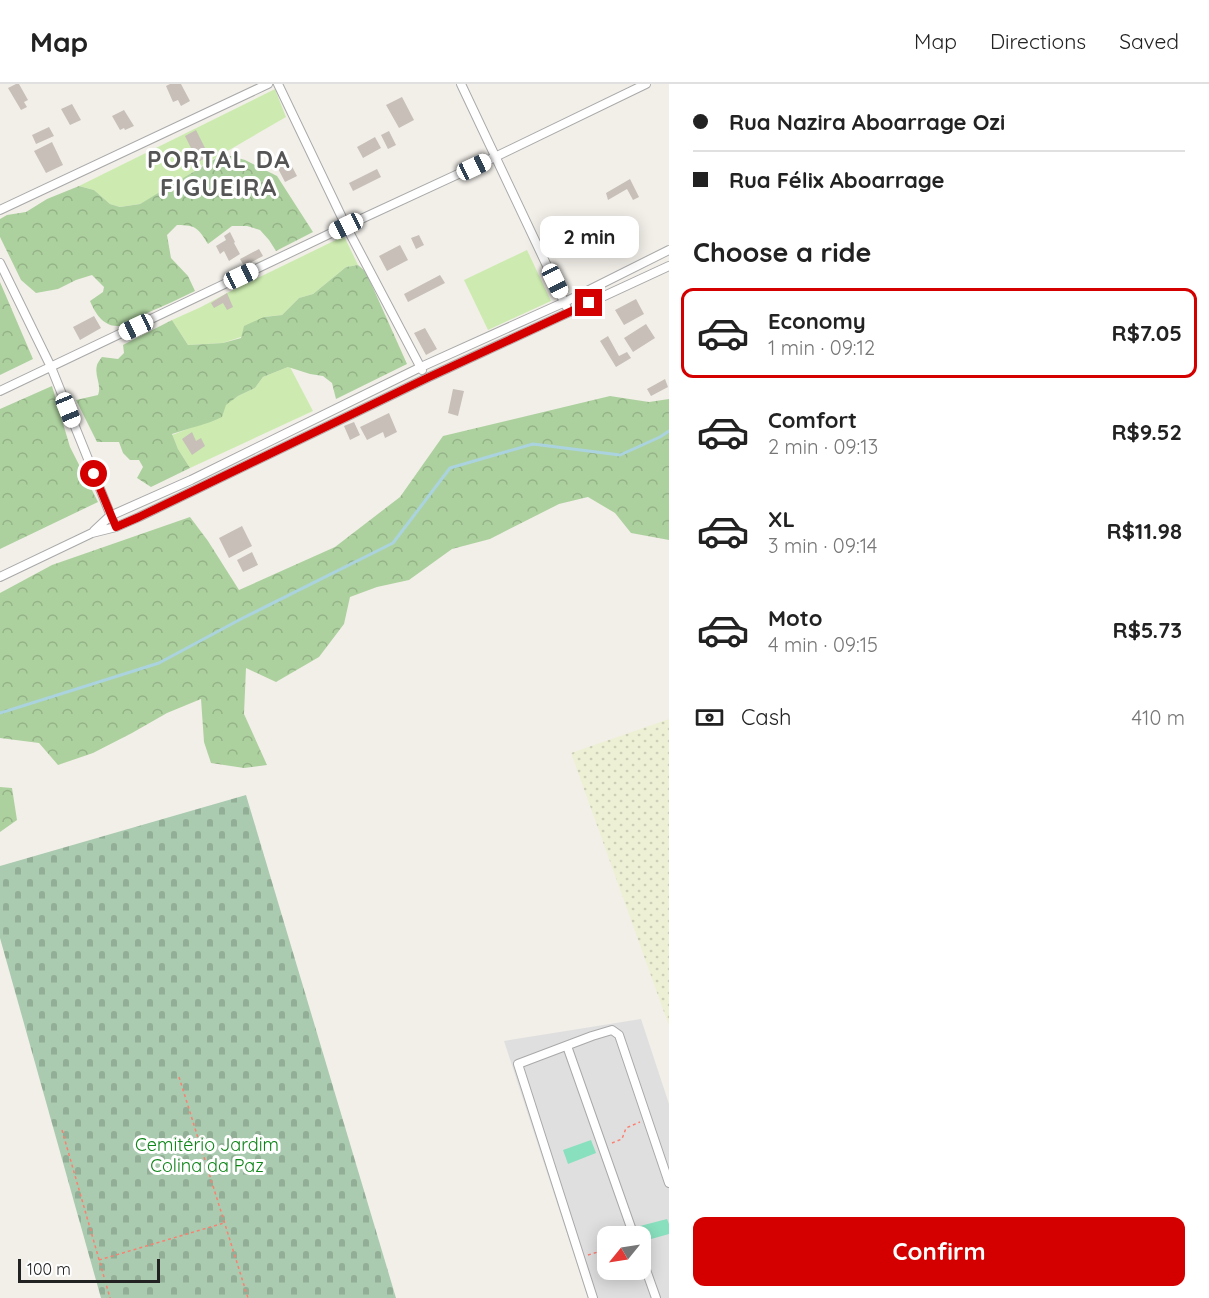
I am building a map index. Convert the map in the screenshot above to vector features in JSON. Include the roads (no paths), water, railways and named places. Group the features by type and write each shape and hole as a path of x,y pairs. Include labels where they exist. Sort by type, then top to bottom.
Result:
{"street":[{"path":"0,210 268,84"},
{"path":"278,84 346,226 427,378"},
{"path":"461,84 569,312"},
{"path":"0,391 646,84"},
{"path":"92,532 110,516 191,480 421,367 565,302 669,250"},
{"path":"0,263 51,367 116,527"},
{"path":"0,577 92,532 116,527 139,517 427,378 669,266"},
{"path":"592,1298 518,1064 612,1030 619,1035 669,1183"},
{"path":"567,1046 631,1226"},
{"path":"650,1280 656,1298"}],"waterway":[{"path":"0,713 159,663 393,543 450,468 533,444 620,455 669,431"}],"district":[{"name":"PORTAL DA FIGUEIRA","path":"219,174"}],"park label":[{"name":"Cemitério Jardim Colina da Paz","path":"207,1155"}]}
